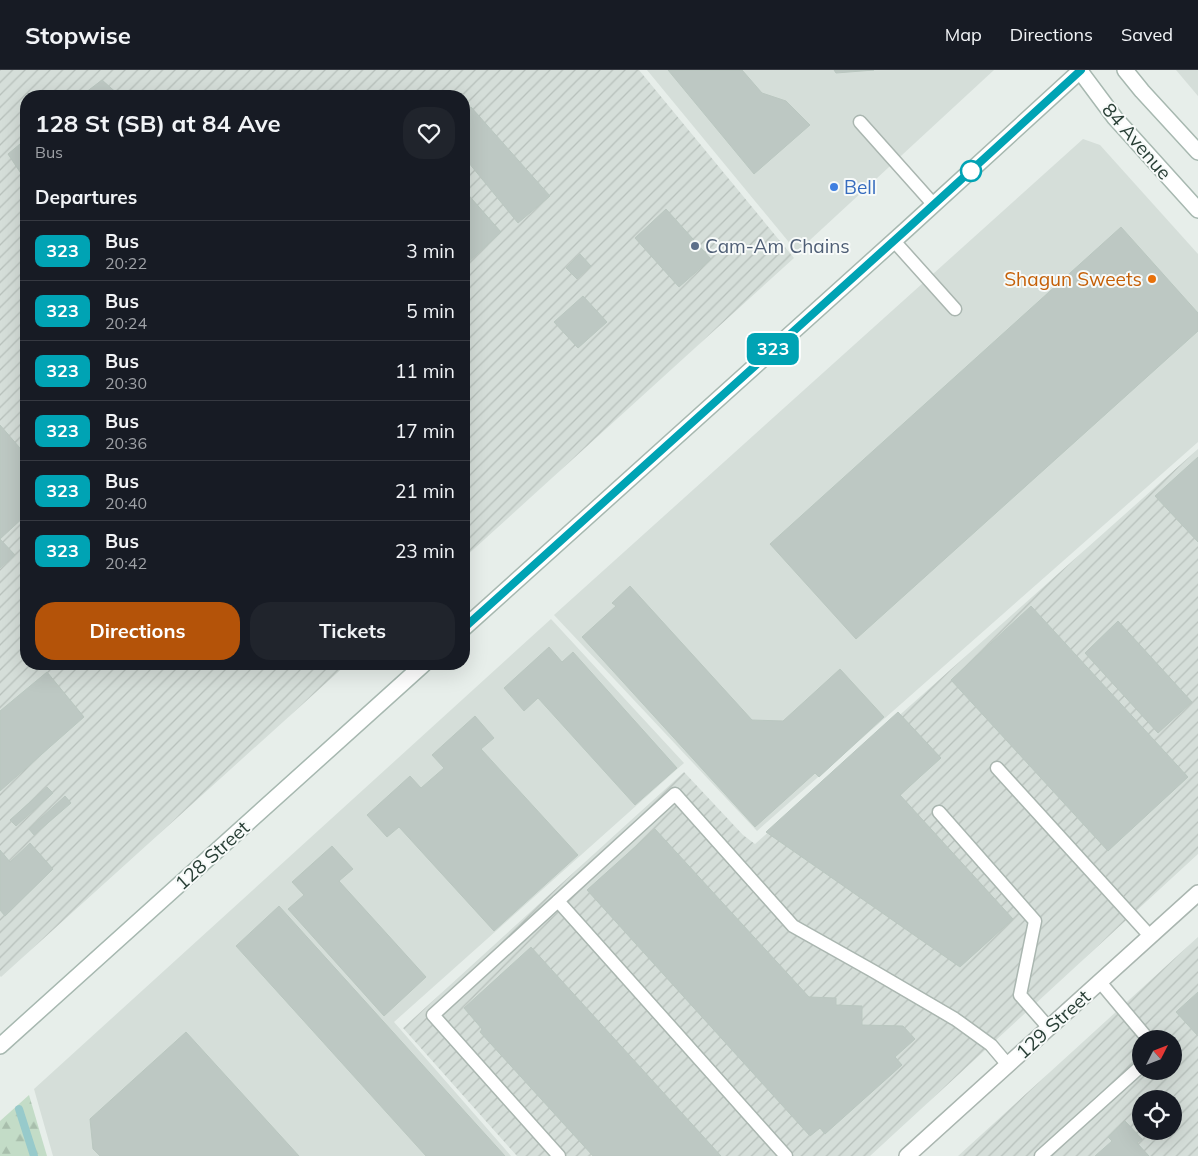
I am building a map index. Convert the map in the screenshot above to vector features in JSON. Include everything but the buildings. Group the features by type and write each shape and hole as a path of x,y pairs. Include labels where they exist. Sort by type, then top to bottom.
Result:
{"main road":[{"name":"84 Avenue","path":"1080,70 1115,118 1198,210"},
{"path":"470,623 934,205 1080,70"},
{"name":"84 Avenue","path":"1125,70 1198,152"},
{"name":"128 Street","path":"0,1046 417,670"},
{"name":"129 Street","path":"907,1156 1198,893"}],"lane":[{"path":"860,122 934,205"},
{"path":"894,241 955,309"},
{"path":"997,768 1150,936"},
{"path":"559,1156 433,1016 675,794 793,926 956,1019 991,1045 1008,1065"},
{"path":"939,812 1035,921 1020,995 1049,1028"},
{"path":"558,901 786,1156"},
{"path":"1100,982 1140,1030"},
{"path":"1041,1156 1132,1074"}],"shaded area":[{"path":"0,70 639,70 794,258 470,553 470,90 20,90 20,670 340,670 0,976"},
{"path":"647,70 994,70 797,252"},
{"path":"1176,70 1198,70 1198,96"},
{"path":"1083,139 1100,145 1198,254 1198,442 757,831 554,615"},
{"path":"1198,449 1198,854 870,1156 517,1156 403,1028 684,772 743,835 755,844"},
{"path":"551,619 684,763 394,1022 511,1156 53,1156 34,1089"},
{"path":"1198,937 1198,1156 958,1156"}],"green space":[{"path":"29,1095 47,1156 0,1156 0,1121"}],"waterway":[{"path":"19,1109 34,1156"}],"bus line":[{"name":"323","path":"470,623 1081,70"}],"place":[{"name":"Bell","path":"834,187"},
{"name":"Cam-Am Chains","path":"695,246"},
{"name":"Shagun Sweets","path":"1152,279"}]}
